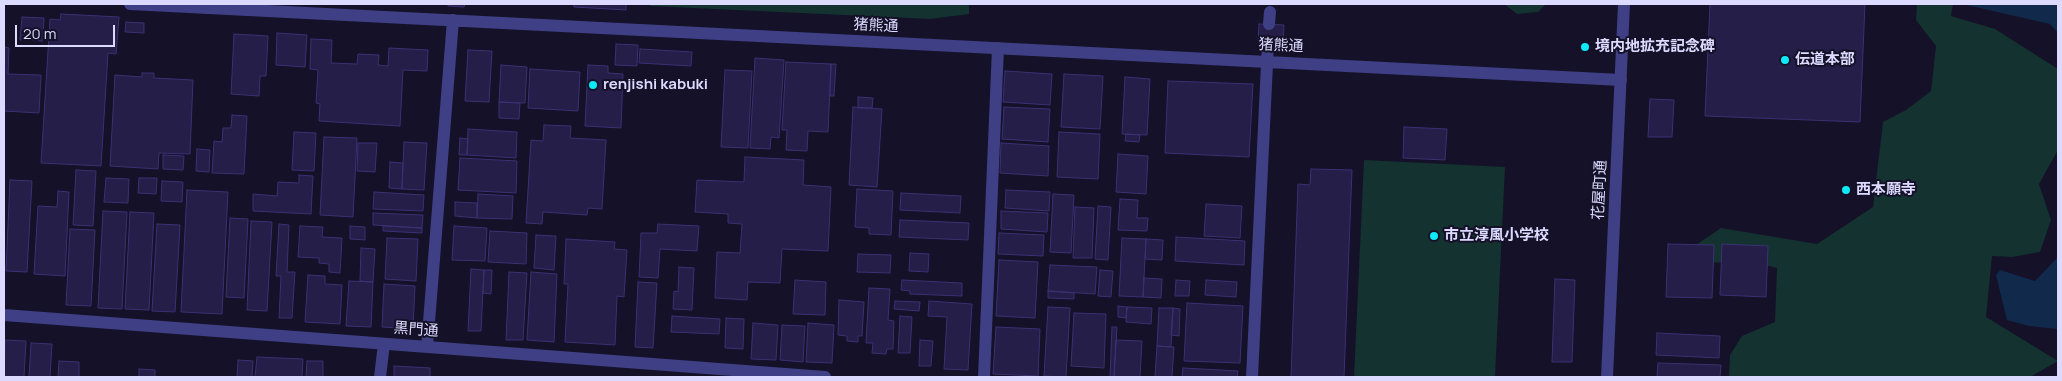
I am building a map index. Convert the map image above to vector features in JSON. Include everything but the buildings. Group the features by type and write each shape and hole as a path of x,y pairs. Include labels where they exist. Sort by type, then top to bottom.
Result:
{"street":[{"name":"猪熊通","path":"130,4 1621,80"},
{"name":"花屋町通","path":"1607,377 1624,4"},
{"path":"427,347 453,20"},
{"path":"1252,377 1268,43"},
{"path":"984,377 998,48"},
{"name":"黒門通","path":"4,315 825,377"},
{"path":"380,377 384,344"}],"green space":[{"path":"650,4 969,4 969,14 930,19 650,6"},
{"path":"1504,4 1546,4 1538,12 1517,14"},
{"path":"1917,4 1953,4 1951,16 1995,29 2058,69 2058,150 2039,184 2051,220 2040,252 2012,257 1992,256 1986,317 2058,361 2030,377 1729,377 1730,355 1742,336 1775,322 1777,268 1752,262 1697,263 1687,251 1721,228 1817,244 1873,207 1883,122 1906,110 1931,91 1936,46 1916,20"},
{"path":"1364,160 1505,167 1495,377 1354,377"}],"water":[{"path":"1962,4 2058,4 2058,33 2050,24"},
{"path":"2058,257 2058,329 2029,326 2007,320 1996,275 2000,270 2035,281"}],"place":[{"name":"境内地拡充記念碑","path":"1585,47"},
{"name":"伝道本部","path":"1785,60"},
{"name":"renjishi kabuki","path":"593,85"},
{"name":"西本願寺","path":"1846,190"},
{"name":"市立淳風小学校","path":"1434,236"}]}
